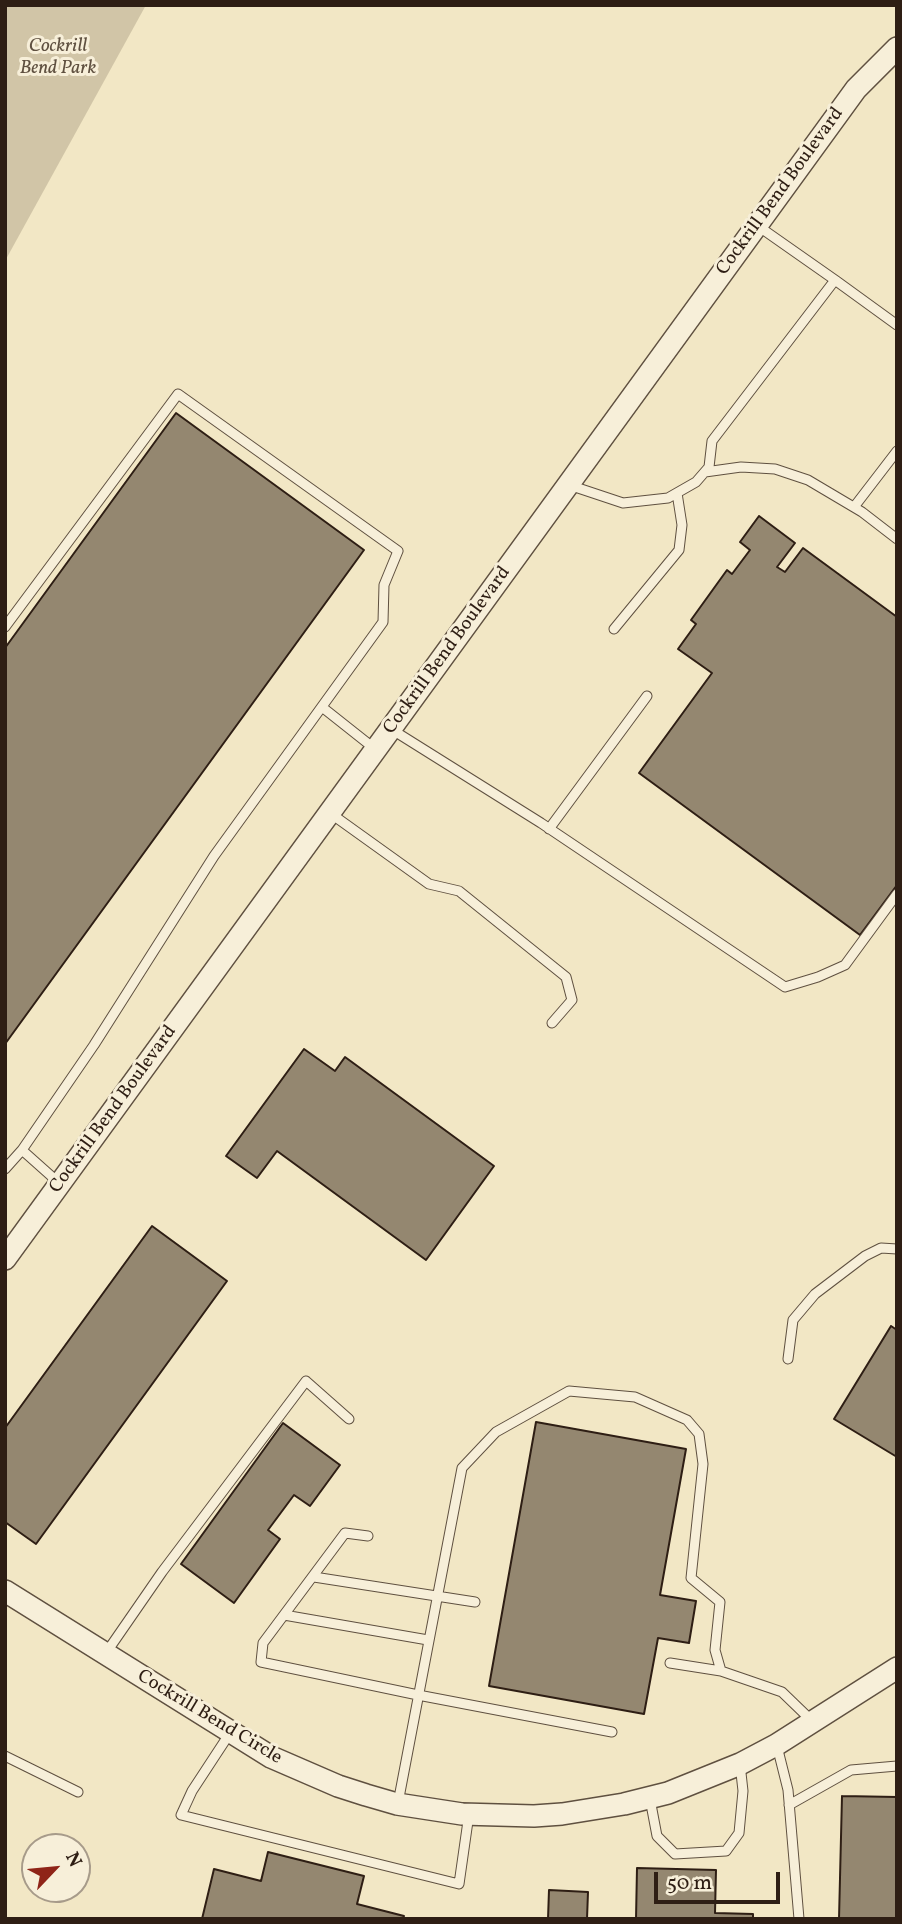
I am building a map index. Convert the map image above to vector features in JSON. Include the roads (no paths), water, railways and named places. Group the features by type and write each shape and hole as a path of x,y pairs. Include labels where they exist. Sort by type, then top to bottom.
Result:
{"street":[{"name":"Cockrill Bend Boulevard","path":"5,1259 856,89 897,48"},
{"name":"Cockrill Bend Circle","path":"5,1591 230,1733 296,1769 338,1786 397,1804 469,1814 534,1816 601,1809 702,1780 740,1764 776,1744 897,1668"}],"lane":[{"path":"757,225 897,325"},
{"path":"569,484 623,503 668,498 696,482 709,467 712,441 835,280"},
{"path":"5,627 178,394 398,551 384,585 383,622 214,856 94,1045 22,1150 5,1169"},
{"path":"853,507 897,450"},
{"path":"705,472 741,467 775,469 808,480 853,507 897,539"},
{"path":"614,629 679,550 682,525 677,493"},
{"path":"550,829 646,695"},
{"path":"321,707 376,750"},
{"path":"391,729 550,829 785,987 845,965 897,894"},
{"path":"330,813 429,884 460,891 566,977 572,1000 552,1024"},
{"path":"22,1150 60,1184"},
{"path":"788,1359 793,1320 814,1294 865,1256 881,1248 897,1249"},
{"path":"105,1654 162,1572 306,1381 349,1419"},
{"path":"397,1804 462,1468 496,1432 569,1391 635,1397 687,1420 699,1434 704,1464 691,1578 720,1602 715,1650 721,1671"},
{"path":"368,1535 345,1533 263,1643 261,1662 612,1732"},
{"path":"314,1577 475,1602"},
{"path":"284,1615 428,1640"},
{"path":"670,1663 721,1671 782,1692 813,1721"},
{"path":"230,1733 192,1791 181,1815 459,1884 469,1814"},
{"path":"776,1744 788,1790 799,1919"},
{"path":"5,1756 78,1792"},
{"path":"650,1797 657,1836 675,1854 726,1851 739,1833 743,1791 740,1764"},
{"path":"789,1804 851,1770 897,1766"}],"park label":[{"name":"Cockrill Bend Park","path":"58,59"}]}
